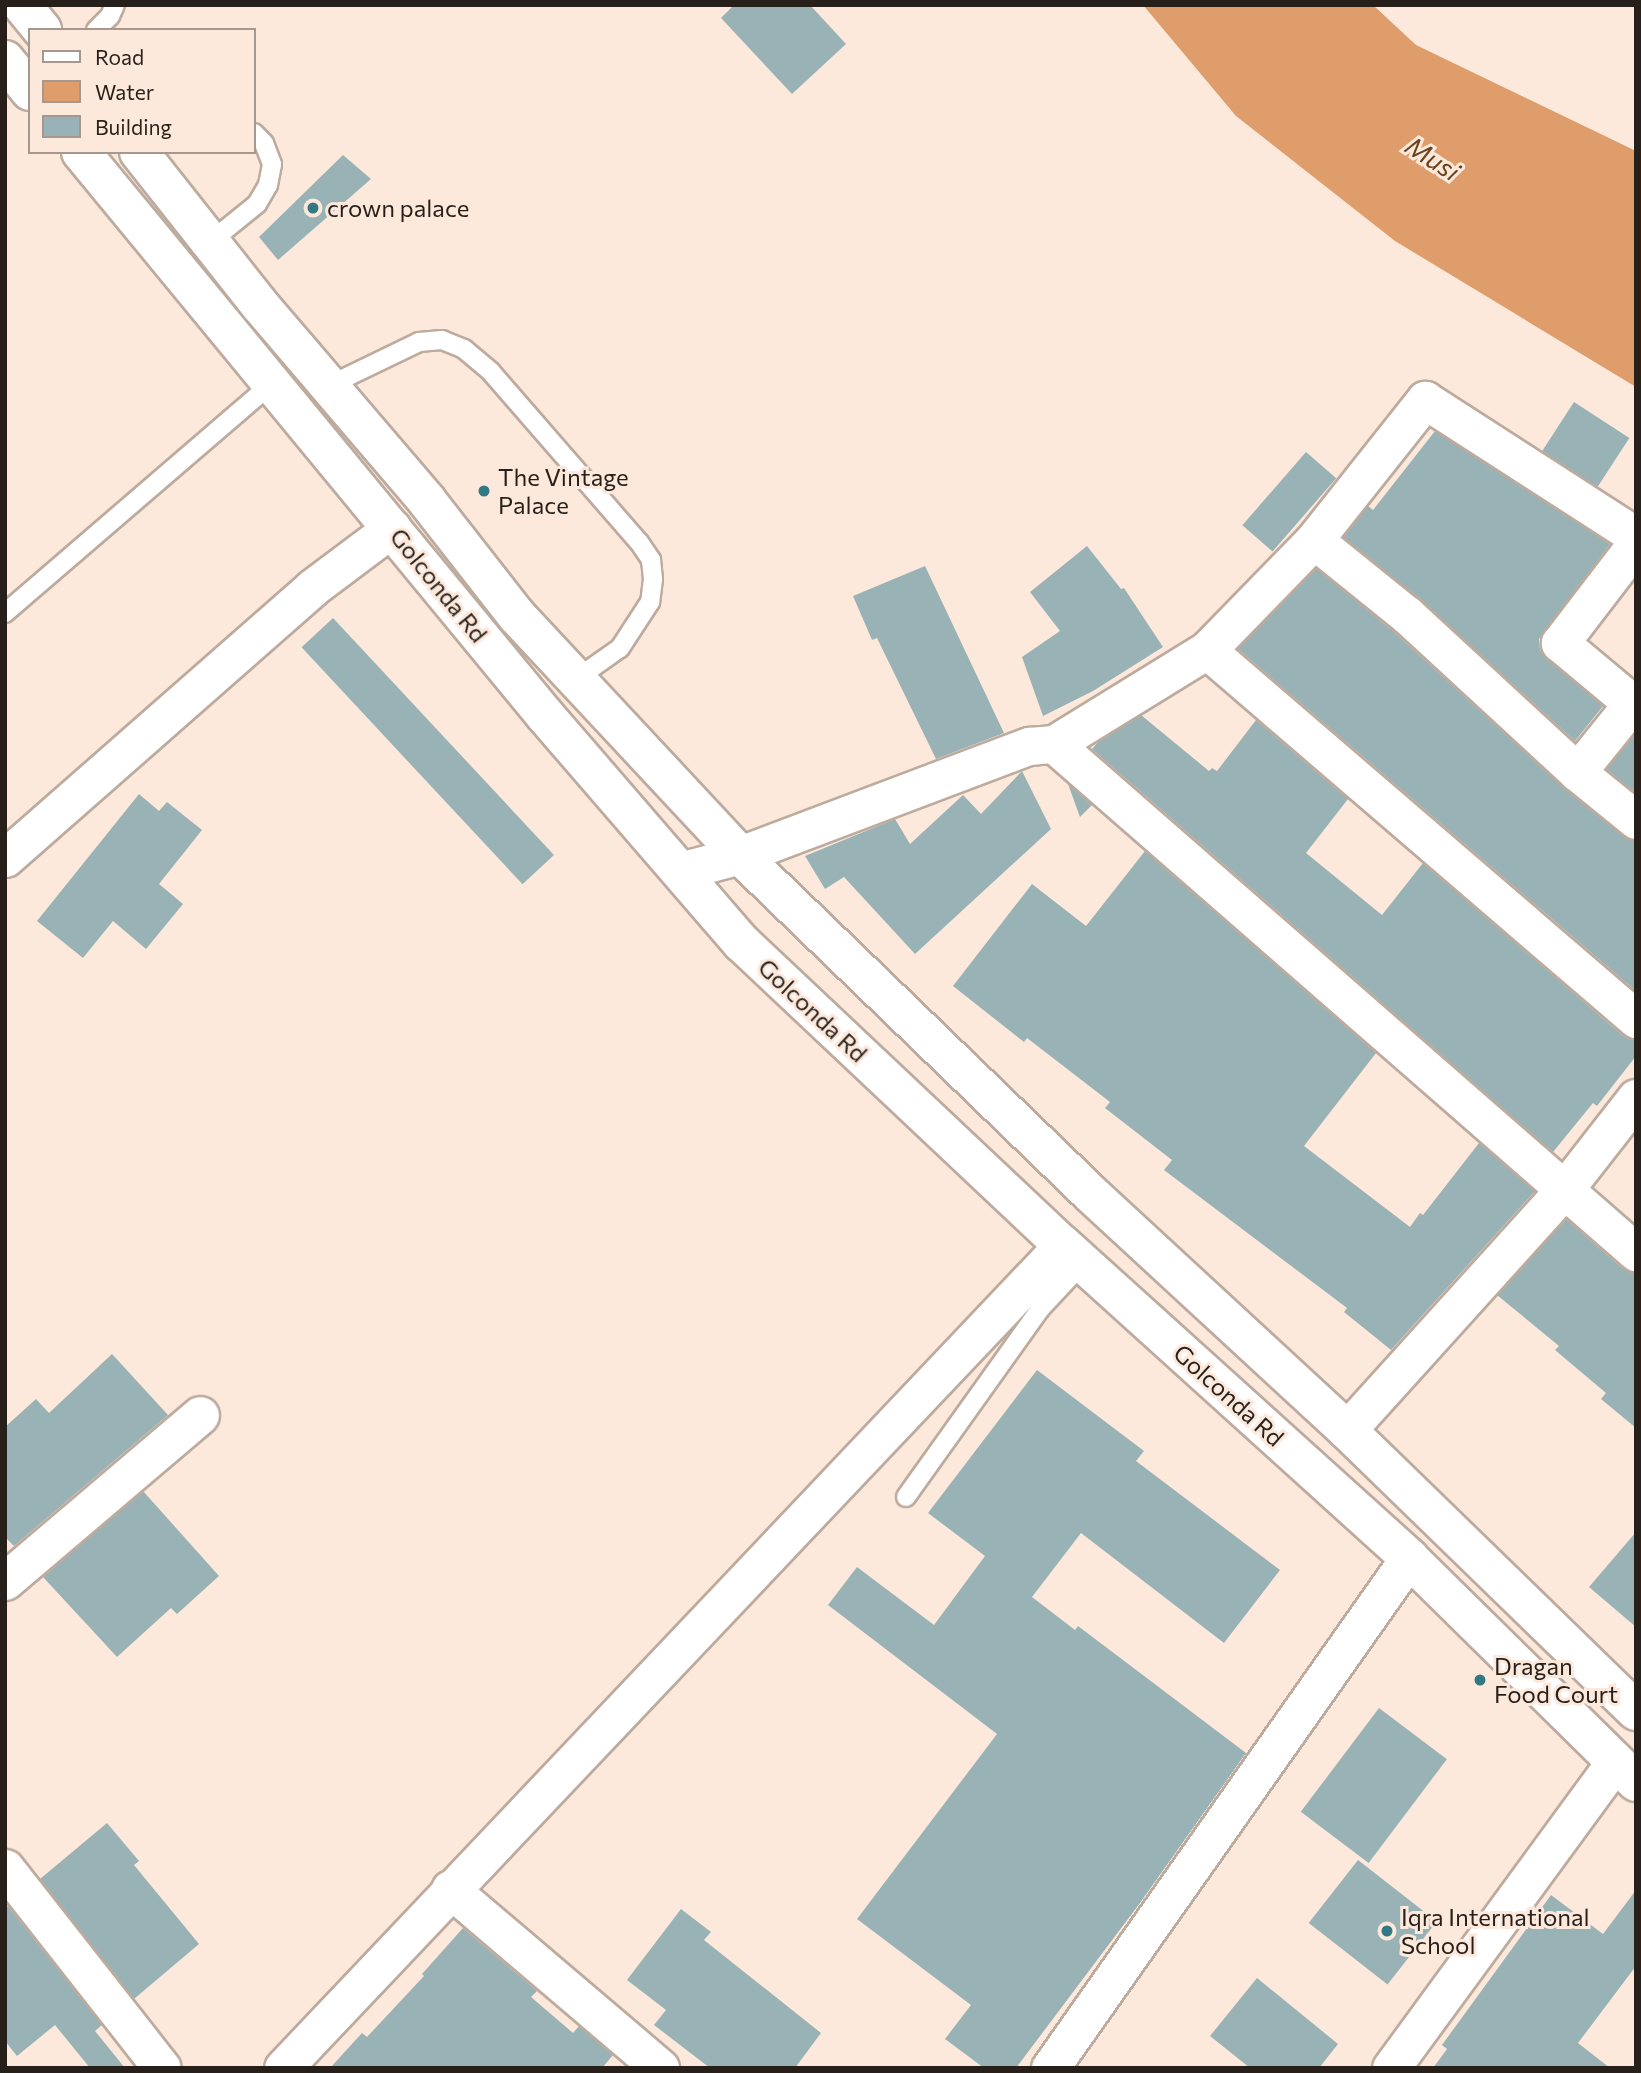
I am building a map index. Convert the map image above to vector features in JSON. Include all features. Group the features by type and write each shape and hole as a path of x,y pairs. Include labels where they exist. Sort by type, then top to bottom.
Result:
{"main road":[{"path":"23,5 40,28"},
{"path":"5,60 28,89"},
{"name":"Golconda Rd","path":"82,154 544,713 742,943 1073,1254 1409,1558 1625,1772"},
{"name":"Golconda Rd","path":"141,154 209,242 427,501 517,616 740,855 1091,1194 1346,1430 1636,1711"}],"street":[{"path":"680,871 740,855 1028,746 1054,744 1208,650 1314,540 1425,400 1636,536"},
{"path":"5,858 312,588 392,527"},
{"path":"1314,540 1408,615 1577,772 1636,820"},
{"path":"1577,772 1634,701 1560,643 1636,544"},
{"path":"1208,650 1636,1018"},
{"path":"1054,744 1636,1252"},
{"path":"1346,1430 1564,1190 1636,1098"},
{"path":"283,2068 450,1889 1073,1254"},
{"path":"5,1581 200,1415"},
{"path":"1050,2068 1409,1558"},
{"path":"1391,2068 1625,1772"},
{"path":"5,1868 162,2068"},
{"path":"450,1889 635,2060"}],"lane":[{"path":"98,28 110,16 115,5"},
{"path":"209,242 248,212 268,185 271,164 264,143 256,135"},
{"path":"328,386 419,342 442,340 464,349 491,372 639,542 651,560 653,579 650,602 620,648 576,679"},
{"path":"5,614 272,383"},
{"path":"906,1497 1040,1309 1073,1254"}],"water":[{"name":"Musi","path":"1143,5 1373,5 1416,45 1636,151 1636,387 1395,241 1236,116"}],"building":[{"path":"734,5 810,5 846,44 792,94 721,18"},
{"name":"crown palace","path":"343,155 371,179 278,260 259,237"},
{"path":"1574,402 1629,438 1597,487 1542,451"},
{"path":"1435,431 1610,544 1539,639 1540,650 1547,659 1603,706 1575,741 1421,600 1343,537 1368,506 1373,510"},
{"path":"1306,452 1336,478 1273,551 1242,525"},
{"path":"1087,546 1121,589 1124,588 1163,647 1093,691 1043,716 1022,657 1060,631 1030,592"},
{"path":"925,566 1004,733 936,759 877,638 872,640 853,596"},
{"path":"1316,568 1393,631 1564,788 1623,836 1636,841 1636,991 1238,649"},
{"path":"333,618 554,855 523,884 302,647"},
{"path":"1141,715 1209,771 1212,768 1217,771 1256,720 1348,799 1306,853 1382,915 1423,863 1622,1035 1636,1039 1636,1056 1597,1106 1593,1103 1553,1152 1092,749 1099,741"},
{"path":"1636,733 1636,793 1606,769"},
{"path":"1022,771 1051,829 915,954 844,877 825,889 805,856 895,819 910,844 963,795 981,814"},
{"path":"1068,784 1092,805 1080,817"},
{"path":"139,794 159,811 167,802 202,830 159,884 183,904 146,949 113,921 83,958 37,921"},
{"path":"1145,851 1376,1053 1304,1146 1410,1227 1420,1213 1423,1215 1479,1143 1535,1191 1391,1350 1344,1312 1347,1308 1164,1170 1172,1160 1105,1108 1110,1102 1027,1038 1024,1042 953,986 1032,884 1086,926"},
{"path":"1566,1219 1622,1268 1636,1274 1636,1428 1601,1399 1606,1393 1555,1350 1559,1346 1497,1295"},
{"path":"112,1354 168,1415 14,1546 5,1537 5,1427 36,1399 49,1413"},
{"path":"1037,1370 1144,1451 1136,1461 1280,1570 1224,1643 1081,1533 1032,1597 1075,1630 1078,1626 1246,1753 1140,1903 1016,2068 984,2068 945,2039 971,2005 857,1919 997,1734 828,1605 857,1567 934,1625 985,1556 928,1513"},
{"path":"143,1491 219,1576 177,1614 171,1608 117,1657 43,1577"},
{"path":"1636,1532 1636,1627 1589,1587"},
{"path":"1379,1708 1447,1759 1369,1863 1301,1812"},
{"path":"107,1823 139,1861 134,1865 199,1944 134,1999 40,1879"},
{"path":"1358,1860 1437,1922 1388,1985 1309,1923"},
{"path":"1636,1890 1636,1966 1578,2043 1610,2068 1433,2068 1447,2049 1442,2045 1551,1895 1603,1934"},
{"path":"8,1906 102,2025 95,2031 125,2068 90,2068 55,2025 17,2056 5,2041 5,1908"},
{"path":"681,1909 711,1932 704,1940 821,2033 795,2068 710,2068 654,2025 666,2010 627,1980"},
{"path":"463,1928 537,1991 531,1997 573,2033 579,2026 613,2055 602,2068 330,2068 362,2033 367,2037 424,1976 422,1974"},
{"path":"1257,1978 1338,2044 1319,2068 1250,2068 1210,2036"}],"place":[{"name":"crown palace","path":"313,208"},
{"name":"The Vintage Palace","path":"484,491"},
{"name":"Dragan Food Court","path":"1480,1680"},
{"name":"Iqra International School","path":"1387,1931"}]}
